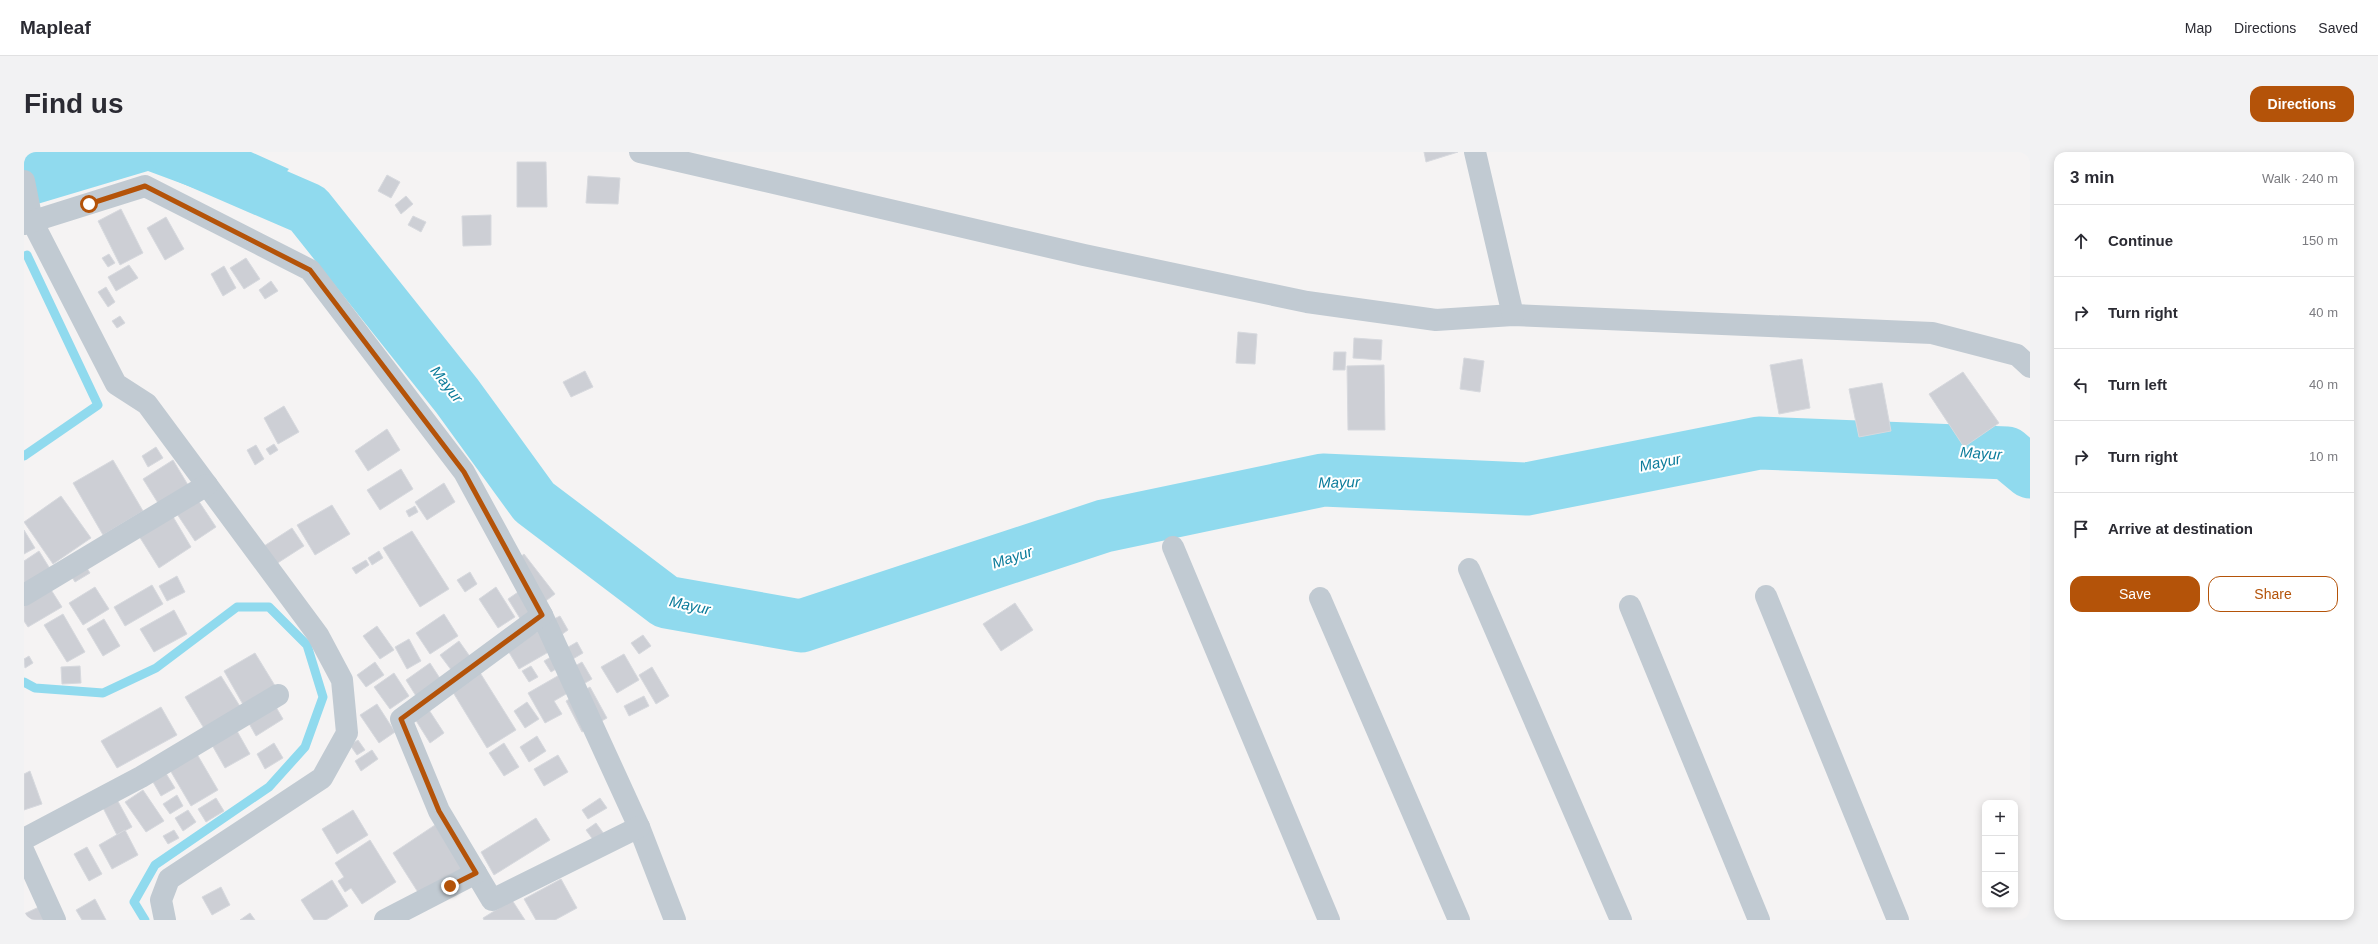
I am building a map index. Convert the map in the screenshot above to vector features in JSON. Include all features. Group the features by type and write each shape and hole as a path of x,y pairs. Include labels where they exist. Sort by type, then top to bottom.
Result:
{"street":[{"path":"640,152 1084,254 1307,302 1436,320 1513,315 1932,333 2017,355 2030,367"},
{"path":"1475,152 1513,315"},
{"path":"24,181 29,220 116,384 147,404 318,635 342,680 347,733 322,778 169,879 161,900 165,920"},
{"path":"29,220 145,186 310,270 464,472 542,615 639,827 675,920"},
{"path":"24,595 207,485"},
{"path":"1173,546 1329,920"},
{"path":"1469,569 1620,920"},
{"path":"1766,596 1898,920"},
{"path":"1320,598 1459,920"},
{"path":"1630,606 1759,920"},
{"path":"542,615 401,719 439,811 492,900 639,827"},
{"path":"24,839 141,777 278,695"},
{"path":"24,852 55,920"},
{"path":"385,920 476,873"}],"water":[{"path":"24,152 251,152 289,169 253,210 148,171 24,208"}],"building":[{"path":"1424,152 1458,152 1426,162"},
{"path":"517,162 546,162 547,207 517,207"},
{"path":"387,175 400,182 391,198 378,191"},
{"path":"588,176 620,178 618,204 586,203"},
{"path":"406,196 413,204 401,214 395,205"},
{"path":"121,209 143,253 120,265 98,221"},
{"path":"491,215 491,245 463,246 462,216"},
{"path":"413,216 426,222 421,232 408,225"},
{"path":"166,217 184,249 165,260 147,228"},
{"path":"109,254 115,263 108,267 102,258"},
{"path":"246,258 260,279 244,289 230,268"},
{"path":"129,265 138,278 116,291 108,277"},
{"path":"224,266 236,288 223,296 211,274"},
{"path":"271,281 278,291 265,299 259,290"},
{"path":"106,287 115,302 108,307 98,292"},
{"path":"120,316 125,323 117,328 112,321"},
{"path":"1238,332 1257,334 1255,364 1236,363"},
{"path":"1354,338 1382,340 1381,360 1353,358"},
{"path":"1334,352 1346,352 1345,370 1333,370"},
{"path":"1464,358 1484,361 1480,392 1460,389"},
{"path":"1802,359 1810,408 1779,414 1770,365"},
{"path":"1384,365 1385,430 1348,430 1347,366"},
{"path":"585,371 593,387 571,397 563,382"},
{"path":"1963,372 1999,423 1964,447 1929,394"},
{"path":"1882,383 1891,431 1859,437 1849,389"},
{"path":"284,406 299,432 278,444 264,418"},
{"path":"387,429 400,450 368,471 355,451"},
{"path":"274,444 278,450 270,455 266,449"},
{"path":"256,445 264,459 255,465 247,450"},
{"path":"156,447 163,458 148,467 142,456"},
{"path":"113,460 143,511 103,535 73,483"},
{"path":"173,460 188,485 158,503 143,479"},
{"path":"401,469 413,489 380,510 367,490"},
{"path":"444,483 455,502 427,520 415,502"},
{"path":"61,496 91,538 53,564 24,522"},
{"path":"198,500 216,527 195,541 177,514"},
{"path":"332,505 350,534 315,555 297,525"},
{"path":"415,506 418,512 409,517 406,511"},
{"path":"172,515 191,547 159,568 139,536"},
{"path":"292,528 304,546 273,566 261,548"},
{"path":"24,530 35,548 24,554"},
{"path":"412,531 449,589 420,607 383,548"},
{"path":"39,551 52,572 24,590 24,561"},
{"path":"379,551 383,558 372,565 368,558"},
{"path":"524,554 555,594 539,606 509,566"},
{"path":"366,560 369,565 356,574 352,568"},
{"path":"85,565 90,573 75,582 70,574"},
{"path":"470,572 477,584 465,592 457,580"},
{"path":"177,576 185,592 167,601 159,586"},
{"path":"48,585 62,607 28,627 24,621 24,600"},
{"path":"152,585 163,604 125,626 114,607"},
{"path":"95,587 109,609 83,625 69,603"},
{"path":"496,587 515,617 498,628 479,599"},
{"path":"524,588 537,609 521,620 508,599"},
{"path":"1015,603 1033,630 1001,651 983,624"},
{"path":"174,610 187,634 154,652 140,629"},
{"path":"63,614 85,652 67,662 44,625"},
{"path":"444,614 458,636 430,654 416,633"},
{"path":"560,616 568,630 561,635 552,620"},
{"path":"104,619 120,646 103,656 87,629"},
{"path":"377,626 394,650 380,659 363,636"},
{"path":"547,626 559,646 519,669 507,649"},
{"path":"643,635 651,646 639,654 631,643"},
{"path":"409,639 421,661 407,669 395,647"},
{"path":"459,641 471,658 452,671 440,655"},
{"path":"577,642 583,653 551,672 544,661"},
{"path":"255,653 277,689 245,708 224,671"},
{"path":"624,654 639,680 617,693 601,667"},
{"path":"29,656 33,663 25,668 24,659"},
{"path":"375,662 384,675 366,687 357,675"},
{"path":"582,662 592,679 554,701 562,714 545,723 528,693"},
{"path":"430,663 441,680 416,696 406,680"},
{"path":"80,666 81,683 62,684 61,667"},
{"path":"531,666 538,677 529,682 522,671"},
{"path":"652,667 669,696 656,704 639,675"},
{"path":"479,671 516,730 487,748 451,689"},
{"path":"394,673 409,696 390,709 374,687"},
{"path":"221,676 241,708 205,730 185,697"},
{"path":"590,687 607,718 582,732 566,701"},
{"path":"644,696 649,706 629,716 624,706"},
{"path":"273,702 283,719 256,736 246,718"},
{"path":"527,702 539,719 525,728 514,711"},
{"path":"377,704 395,732 379,743 360,715"},
{"path":"161,707 177,735 117,768 101,741"},
{"path":"429,710 444,733 430,743 415,719"},
{"path":"237,731 250,754 225,768 212,745"},
{"path":"537,736 546,751 529,762 520,747"},
{"path":"358,740 365,750 357,755 350,745"},
{"path":"274,743 283,758 265,769 257,754"},
{"path":"504,743 519,767 504,776 489,753"},
{"path":"194,749 218,790 191,806 167,765"},
{"path":"372,750 378,759 361,771 355,761"},
{"path":"558,755 568,772 544,786 534,769"},
{"path":"162,767 175,788 161,796 149,775"},
{"path":"30,771 42,804 24,810 24,774"},
{"path":"143,790 164,821 146,832 125,802"},
{"path":"177,795 183,806 170,814 163,804"},
{"path":"115,796 132,827 117,835 101,804"},
{"path":"216,798 224,811 206,822 198,809"},
{"path":"600,798 607,808 588,819 582,810"},
{"path":"188,810 196,822 183,831 175,818"},
{"path":"353,810 368,835 337,854 322,829"},
{"path":"536,818 550,840 494,875 481,852"},
{"path":"596,823 604,834 594,841 586,830"},
{"path":"435,825 464,869 421,897 393,853"},
{"path":"125,830 138,855 112,869 99,845"},
{"path":"174,830 179,838 168,844 163,836"},
{"path":"370,840 396,882 362,904 351,888 345,892 338,881 344,877 335,863"},
{"path":"87,847 102,874 89,881 74,854"},
{"path":"561,879 577,908 555,920 536,920 524,899"},
{"path":"332,880 348,906 326,920 314,920 301,900"},
{"path":"221,887 230,905 212,915 202,897"},
{"path":"95,899 106,920 82,920 76,910"},
{"path":"512,900 525,920 484,920 483,918"},
{"path":"41,906 49,920 24,920 24,914"},
{"path":"250,913 255,920 240,920"}],"waterway":[{"name":"Mayur","path":"176,152 308,209 457,396 534,502 666,602 801,626 1104,526 1323,480 1527,489 1759,443 2007,453 2030,472"},
{"path":"24,456 98,405 27,255"},
{"path":"24,682 35,688 103,693 156,668 237,607 269,607 307,645 323,697 305,747 269,787 155,865 134,902 145,920"}],"route":[{"path":"89,204 145,186 310,270 464,472 542,615 401,719 439,811 476,873 450,886"}]}
